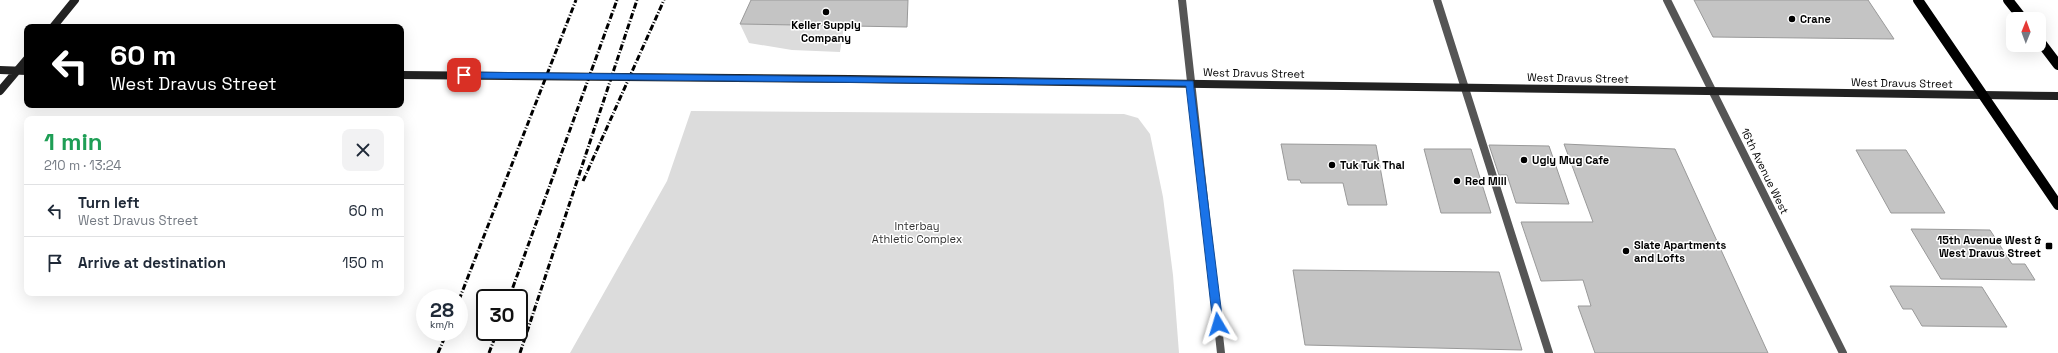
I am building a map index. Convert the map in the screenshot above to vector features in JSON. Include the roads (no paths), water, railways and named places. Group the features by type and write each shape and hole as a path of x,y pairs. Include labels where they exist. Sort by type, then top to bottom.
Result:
{"main road":[{"path":"55,24 75,0"},
{"path":"1918,0 2058,205"},
{"path":"2008,0 2017,12"},
{"path":"2046,49 2058,65"},
{"path":"0,91 24,63"},
{"path":"0,70 24,71"},
{"name":"West Dravus Street","path":"404,75 1190,83 2058,96"}],"street":[{"path":"1182,0 1221,353"},
{"path":"1437,0 1549,353"},
{"name":"16th Avenue West","path":"1667,0 1843,353"}],"railway":[{"path":"463,289 576,0"},
{"path":"512,289 617,0"},
{"path":"520,353 637,0"},
{"path":"583,181 664,0"},
{"path":"438,353 443,341"},
{"path":"489,353 494,341"}],"place":[{"name":"Keller Supply Company","path":"826,12"},
{"name":"Crane","path":"1792,19"},
{"name":"Ugly Mug Cafe","path":"1524,160"},
{"name":"Tuk Tuk Thai","path":"1332,165"},
{"name":"Red Mill","path":"1457,181"},
{"name":"15th Avenue West & West Dravus Street","path":"2049,246"},
{"name":"Slate Apartments and Lofts","path":"1626,251"}],"park label":[{"name":"Interbay Athletic Complex","path":"917,232"}]}
